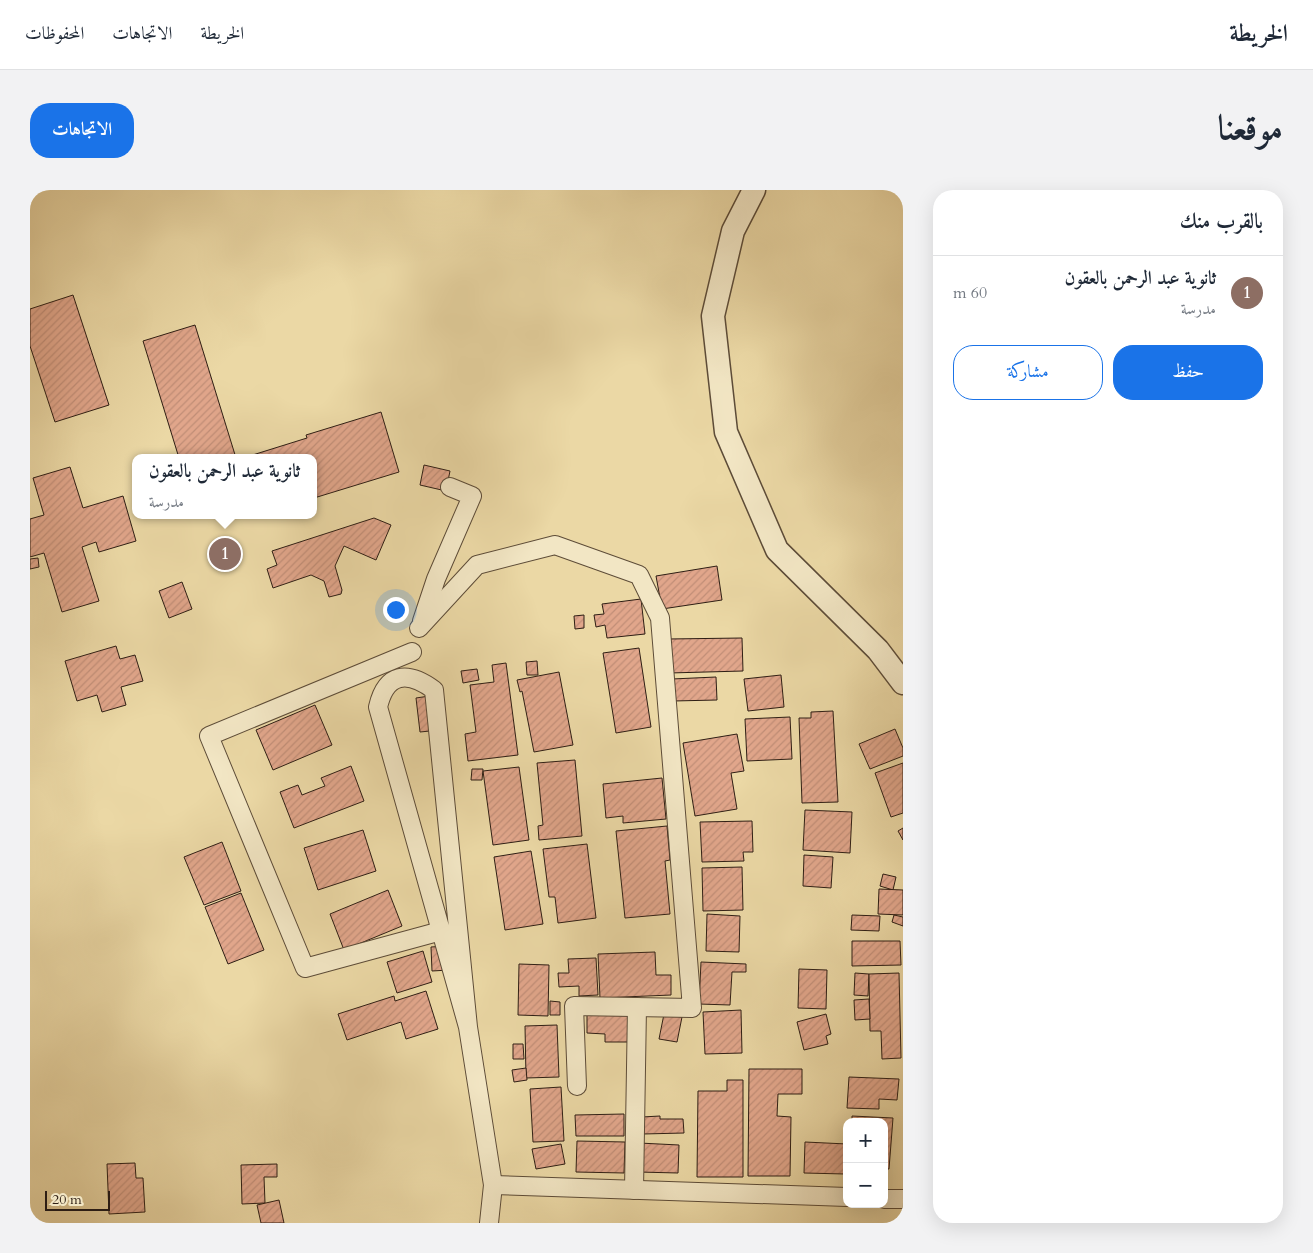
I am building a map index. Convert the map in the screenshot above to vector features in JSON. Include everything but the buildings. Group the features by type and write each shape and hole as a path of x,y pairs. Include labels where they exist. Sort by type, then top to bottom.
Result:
{"street":[{"path":"754,190 733,231 713,316 726,432 777,550 878,650 903,683"},
{"path":"404,676 436,579 472,496 450,487"},
{"path":"419,628 477,565 555,545 639,575 660,618 692,1008 574,1006 577,1086"},
{"path":"412,652 209,736 305,968 441,931"},
{"path":"468,1027 378,707 381,693 389,683 404,676 421,680 434,690 468,1027 493,1185 488,1223"},
{"path":"634,1190 637,1007"},
{"path":"493,1185 843,1197"},
{"path":"888,1198 903,1199"}],"place":[{"name":"ثانوية عبد الرحمن بالعقون","path":"225,554"}]}
